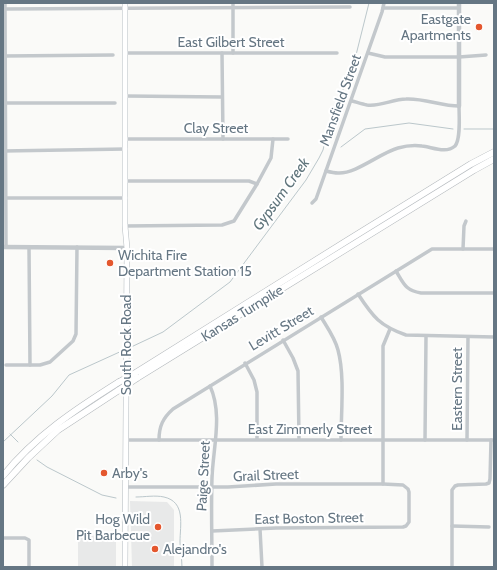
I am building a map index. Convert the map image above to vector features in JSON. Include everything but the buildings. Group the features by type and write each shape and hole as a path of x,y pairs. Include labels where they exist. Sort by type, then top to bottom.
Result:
{"highway":[{"name":"Kansas Turnpike","path":"3,485 28,458 58,430 119,390 137,375 351,238 465,168 494,152"},
{"name":"Kansas Turnpike","path":"3,476 27,450 52,427 119,382 137,375 494,159"}],"main road":[{"name":"South Rock Road","path":"125,567 127,248 125,226 126,6"}],"street":[{"path":"5,3 5,247 127,248"},
{"name":"Mansfield Street","path":"312,203 316,199 352,101 384,3"},
{"path":"4,9 233,5 350,7"},
{"path":"233,5 233,53"},
{"path":"326,171 337,174 346,173 396,149 410,146 422,146 442,150 455,146 458,140 459,6 383,8"},
{"name":"East Gilbert Street","path":"126,53 337,53"},
{"path":"222,53 223,139"},
{"path":"368,53 385,57 459,57 486,55"},
{"path":"4,56 113,55"},
{"path":"126,96 222,97"},
{"path":"352,101 367,105 382,104 405,98 459,106"},
{"path":"4,103 115,103"},
{"name":"Clay Street","path":"126,139 288,139"},
{"path":"125,226 222,225 234,221 271,158 273,139"},
{"path":"4,150 126,149"},
{"path":"126,181 249,181 257,184"},
{"path":"4,198 126,198"},
{"path":"466,221 464,226 463,249 494,249"},
{"path":"29,247 30,365"},
{"path":"6,365 43,365 50,362 74,340 76,334 77,247"},
{"name":"Levitt Street","path":"159,440 159,429 162,421 167,415 245,363 432,249 463,249"},
{"path":"396,271 405,286 411,291 420,293 494,293"},
{"path":"358,294 370,313 381,323 406,336 494,337"},
{"path":"321,317 338,350 342,373 341,440"},
{"path":"383,484 383,346 390,329"},
{"path":"425,440 426,337"},
{"name":"Eastern Street","path":"467,440 468,337"},
{"path":"283,340 298,371 299,440"},
{"path":"245,363 254,380 257,392 257,439"},
{"name":"Paige Street","path":"210,386 216,404 216,440 212,488 212,567"},
{"name":"East Zimmerly Street","path":"126,440 492,440"},
{"path":"452,567 451,495 453,488 458,485 489,483 492,440"},
{"name":"Grail Street","path":"126,487 212,488 276,484 400,485 407,488 409,492 409,522 406,526"},
{"name":"East Boston Street","path":"212,532 276,528 400,528 406,526"},
{"path":"452,526 489,527"},
{"path":"260,529 262,567"},
{"path":"3,538 25,538 29,540 29,567"}],"shaded area":[{"path":"130,501 167,502 174,510 174,567 132,567"},
{"path":"116,535 116,567 78,567 78,536"}],"waterway":[{"name":"Gypsum Creek","path":"129,348 163,332 230,282 306,180 323,150 335,109 354,63 369,3"},
{"path":"341,147 365,129 409,123 453,129"},
{"path":"464,129 494,129"},
{"name":"Gypsum Creek","path":"3,442 52,396 69,375 124,350"},
{"path":"10,434 18,442"},
{"path":"37,460 47,467 102,495 116,498"},
{"path":"136,497 164,497 176,504 179,509 181,522 180,545 182,567"}],"place":[{"name":"Eastgate Apartments","path":"479,27"},
{"name":"Wichita Fire Department Station 15","path":"110,263"},
{"name":"Arby's","path":"104,473"},
{"name":"Hog Wild Pit Barbecue","path":"158,527"},
{"name":"Alejandro's","path":"155,549"}]}
